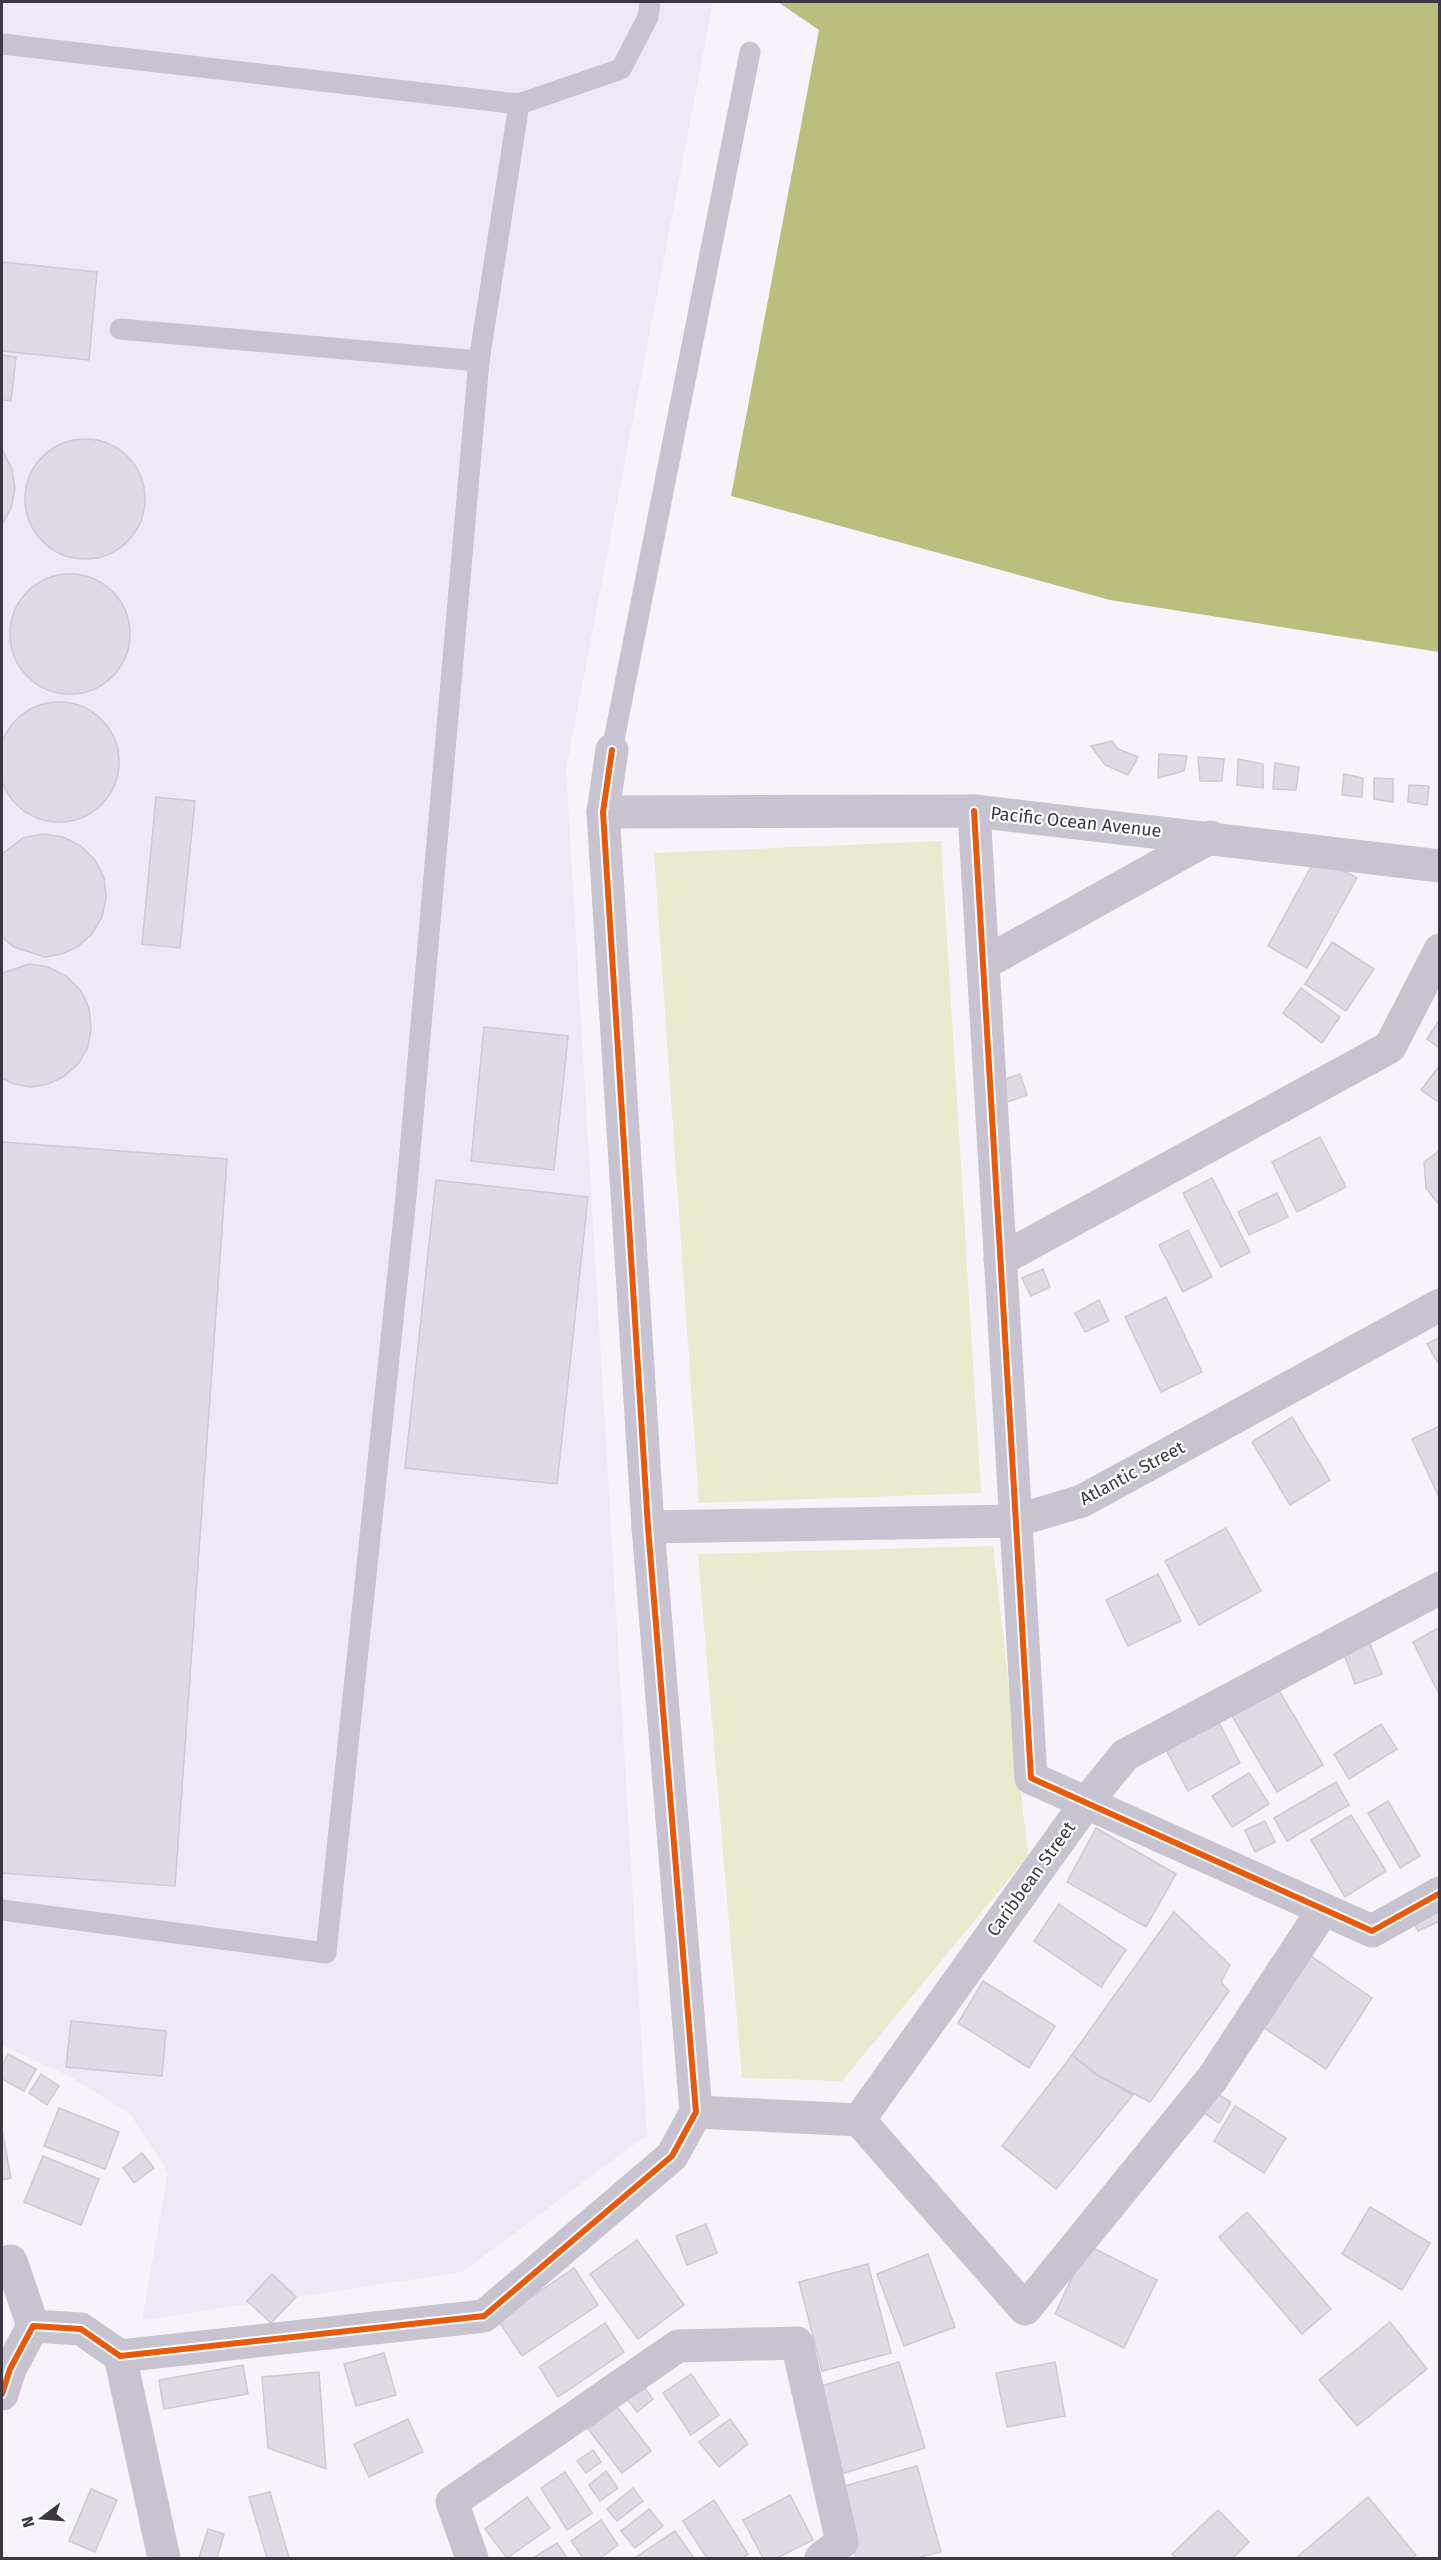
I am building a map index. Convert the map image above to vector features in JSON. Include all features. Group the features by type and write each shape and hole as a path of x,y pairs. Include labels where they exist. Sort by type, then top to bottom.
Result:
{"street":[{"path":"33,2326 81,2329 120,2356 484,2316 672,2156 696,2112 648,1527 603,812 612,750"},
{"path":"974,811 1031,1778 1372,1931 1440,1893"},
{"name":"Pacific Ocean Avenue","path":"603,812 974,811 1211,837 1440,866"},
{"path":"983,964 1211,837"},
{"path":"1000,1260 1390,1047 1440,950"},
{"name":"Atlantic Street","path":"648,1527 1016,1521 1082,1501 1440,1305"},
{"name":"Caribbean Street","path":"859,2120 1086,1803 1125,1755 1440,1588"},
{"path":"696,2112 859,2120 1025,2309 1212,2079 1323,1910"},
{"path":"2,2394 10,2368 33,2326 11,2261"},
{"path":"472,2559 452,2502 678,2346 797,2343 842,2542 821,2559"},
{"path":"120,2356 164,2559"}],"lane":[{"path":"2,44 519,104 621,69 648,17 650,2"},
{"path":"612,750 750,52"},
{"path":"2,1910 326,1953 406,1197 479,361 519,104"},
{"path":"120,329 479,361"}],"shaded area":[{"path":"2,2 713,2 566,769 647,2135 462,2272 142,2320 168,2172 130,2114 71,2077 2,2045"},
{"path":"778,2 1439,2 1439,652 1110,600 731,496 819,30"},
{"path":"941,841 981,1493 699,1503 654,853"},
{"path":"993,1546 1028,1856 842,2081 742,2078 698,1554"}],"building":[{"path":"2,262 97,272 89,360 2,351"},
{"path":"2,355 16,357 11,401 2,400"},
{"path":"85,439 108,443 128,456 141,476 145,499 141,522 128,542 108,555 85,559 62,555 42,542 29,522 25,499 29,476 42,456 62,443"},
{"path":"2,449 12,469 15,489 11,508 2,525"},
{"path":"70,574 93,578 113,591 126,611 130,634 126,657 113,677 93,690 70,694 47,690 27,677 14,657 10,634 14,611 27,591 47,578"},
{"path":"59,702 82,706 102,719 115,739 119,762 115,785 102,805 82,818 59,822 36,818 16,805 3,785 -1,762 3,739 16,719 36,706"},
{"path":"1112,741 1118,749 1138,757 1128,775 1105,765 1091,746"},
{"path":"1159,754 1187,756 1184,771 1158,778"},
{"path":"1198,757 1224,759 1222,781 1200,781"},
{"path":"1238,759 1263,764 1263,788 1237,785"},
{"path":"1275,763 1299,767 1296,790 1273,789"},
{"path":"1344,774 1363,778 1362,797 1342,795"},
{"path":"1374,778 1393,779 1393,802 1374,799"},
{"path":"1409,785 1429,786 1427,805 1408,802"},
{"path":"156,797 195,801 180,948 142,944"},
{"path":"43,834 63,837 81,846 95,860 104,878 106,897 102,917 92,934 77,947 62,954 45,957 14,947 2,937 2,854 23,838"},
{"path":"1317,856 1357,878 1307,968 1268,946"},
{"path":"1332,942 1374,969 1346,1011 1305,984"},
{"path":"29,964 48,967 66,976 81,991 89,1008 91,1028 88,1047 78,1064 63,1077 48,1084 31,1087 14,1084 2,1078 2,973"},
{"path":"1301,988 1340,1017 1322,1043 1283,1013"},
{"path":"1440,1019 1440,1048 1427,1039"},
{"path":"484,1027 568,1036 554,1170 471,1161"},
{"path":"1440,1065 1440,1103 1421,1090"},
{"path":"1020,1074 1027,1095 1005,1103 998,1082"},
{"path":"1320,1137 1346,1187 1297,1212 1272,1162"},
{"path":"2,1142 227,1159 175,1886 2,1873"},
{"path":"1440,1150 1440,1206 1426,1188 1424,1162"},
{"path":"1212,1178 1250,1252 1221,1267 1183,1193"},
{"path":"436,1180 588,1197 557,1484 405,1468"},
{"path":"1277,1193 1288,1217 1249,1235 1238,1212"},
{"path":"1188,1230 1212,1277 1183,1292 1159,1245"},
{"path":"1043,1269 1050,1287 1031,1296 1022,1278"},
{"path":"1166,1297 1202,1372 1161,1392 1125,1317"},
{"path":"1099,1300 1109,1321 1085,1332 1075,1313"},
{"path":"1440,1337 1440,1366 1427,1344"},
{"path":"1292,1417 1330,1480 1290,1505 1252,1442"},
{"path":"1440,1426 1440,1499 1412,1439"},
{"path":"1226,1528 1261,1591 1199,1625 1165,1561"},
{"path":"1158,1574 1181,1621 1128,1646 1106,1600"},
{"path":"1440,1627 1440,1696 1413,1642"},
{"path":"1369,1641 1382,1674 1355,1684 1343,1651"},
{"path":"1278,1689 1323,1765 1277,1792 1232,1716"},
{"path":"1215,1715 1240,1763 1188,1791 1162,1742"},
{"path":"1381,1724 1397,1749 1349,1779 1334,1754"},
{"path":"1249,1773 1269,1804 1232,1827 1212,1796"},
{"path":"1336,1782 1349,1805 1287,1841 1274,1818"},
{"path":"1388,1801 1420,1856 1400,1868 1368,1813"},
{"path":"1351,1815 1386,1871 1345,1897 1311,1840"},
{"path":"1265,1821 1275,1842 1255,1852 1245,1830"},
{"path":"1096,1828 1176,1874 1146,1927 1067,1882"},
{"path":"1440,1900 1440,1921 1418,1931 1410,1915"},
{"path":"1059,1904 1126,1950 1101,1987 1034,1941"},
{"path":"1174,1912 1230,1965 1221,1982 1229,1991 1150,2102 1097,2075 1072,2055"},
{"path":"1305,1952 1372,1998 1326,2069 1258,2024"},
{"path":"983,1981 1055,2026 1029,2068 958,2023"},
{"path":"71,2021 166,2031 162,2076 66,2067"},
{"path":"8,2054 36,2069 24,2091 2,2079 2,2066"},
{"path":"1072,2055 1097,2075 1133,2095 1056,2189 1002,2146"},
{"path":"41,2074 59,2086 47,2105 29,2093"},
{"path":"1212,2091 1231,2102 1219,2123 1201,2111"},
{"path":"1235,2106 1286,2138 1264,2173 1214,2141"},
{"path":"59,2108 119,2132 105,2169 44,2146"},
{"path":"2,2130 11,2178 2,2180"},
{"path":"142,2153 154,2168 134,2183 123,2168"},
{"path":"43,2156 99,2179 81,2225 24,2202"},
{"path":"1370,2207 1430,2243 1402,2290 1342,2254"},
{"path":"1247,2212 1331,2309 1302,2334 1219,2237"},
{"path":"706,2224 717,2253 687,2265 676,2236"},
{"path":"637,2240 684,2305 638,2339 590,2274"},
{"path":"1087,2245 1157,2280 1124,2348 1055,2314"},
{"path":"928,2254 955,2327 904,2346 877,2274"},
{"path":"868,2264 891,2353 822,2371 799,2282"},
{"path":"574,2268 598,2305 522,2356 498,2320"},
{"path":"272,2274 296,2297 271,2323 247,2301"},
{"path":"1390,2322 1427,2369 1357,2426 1319,2380"},
{"path":"605,2323 624,2352 558,2397 539,2367"},
{"path":"384,2353 396,2395 356,2406 344,2364"},
{"path":"899,2362 925,2448 838,2475 811,2389"},
{"path":"1055,2362 1065,2416 1007,2427 996,2373"},
{"path":"243,2365 248,2394 164,2409 159,2380"},
{"path":"319,2372 326,2469 268,2448 262,2377"},
{"path":"691,2374 719,2415 691,2435 663,2393"},
{"path":"644,2387 653,2399 637,2412 627,2399"},
{"path":"617,2407 651,2451 622,2473 588,2429"},
{"path":"408,2419 423,2452 369,2477 354,2444"},
{"path":"730,2419 748,2444 719,2467 699,2442"},
{"path":"593,2450 601,2462 586,2473 577,2461"},
{"path":"917,2466 941,2552 916,2558 856,2558 837,2488"},
{"path":"606,2471 618,2488 600,2501 589,2485"},
{"path":"565,2472 592,2513 567,2530 541,2488"},
{"path":"633,2488 643,2501 617,2521 607,2509"},
{"path":"91,2489 117,2500 95,2552 69,2541"},
{"path":"270,2492 289,2558 267,2558 249,2497"},
{"path":"790,2495 813,2540 777,2558 763,2558 743,2520"},
{"path":"527,2497 550,2528 507,2558 485,2529"},
{"path":"1368,2497 1416,2555 1412,2558 1296,2558"},
{"path":"714,2500 748,2554 742,2558 707,2558 683,2521"},
{"path":"649,2509 663,2526 635,2548 621,2531"},
{"path":"1218,2510 1249,2542 1233,2558 1176,2558 1172,2554"},
{"path":"601,2520 618,2545 600,2558 583,2558 571,2541"},
{"path":"208,2529 224,2534 217,2558 199,2558"},
{"path":"675,2531 694,2558 636,2557"},
{"path":"557,2543 567,2558 533,2558"}],"cycle path":[{"path":"2,2394 10,2369 33,2326 81,2329 120,2356 484,2316 672,2156 696,2112 648,1527 603,812 612,750"},
{"path":"974,811 1031,1778 1372,1931 1440,1893"}]}
